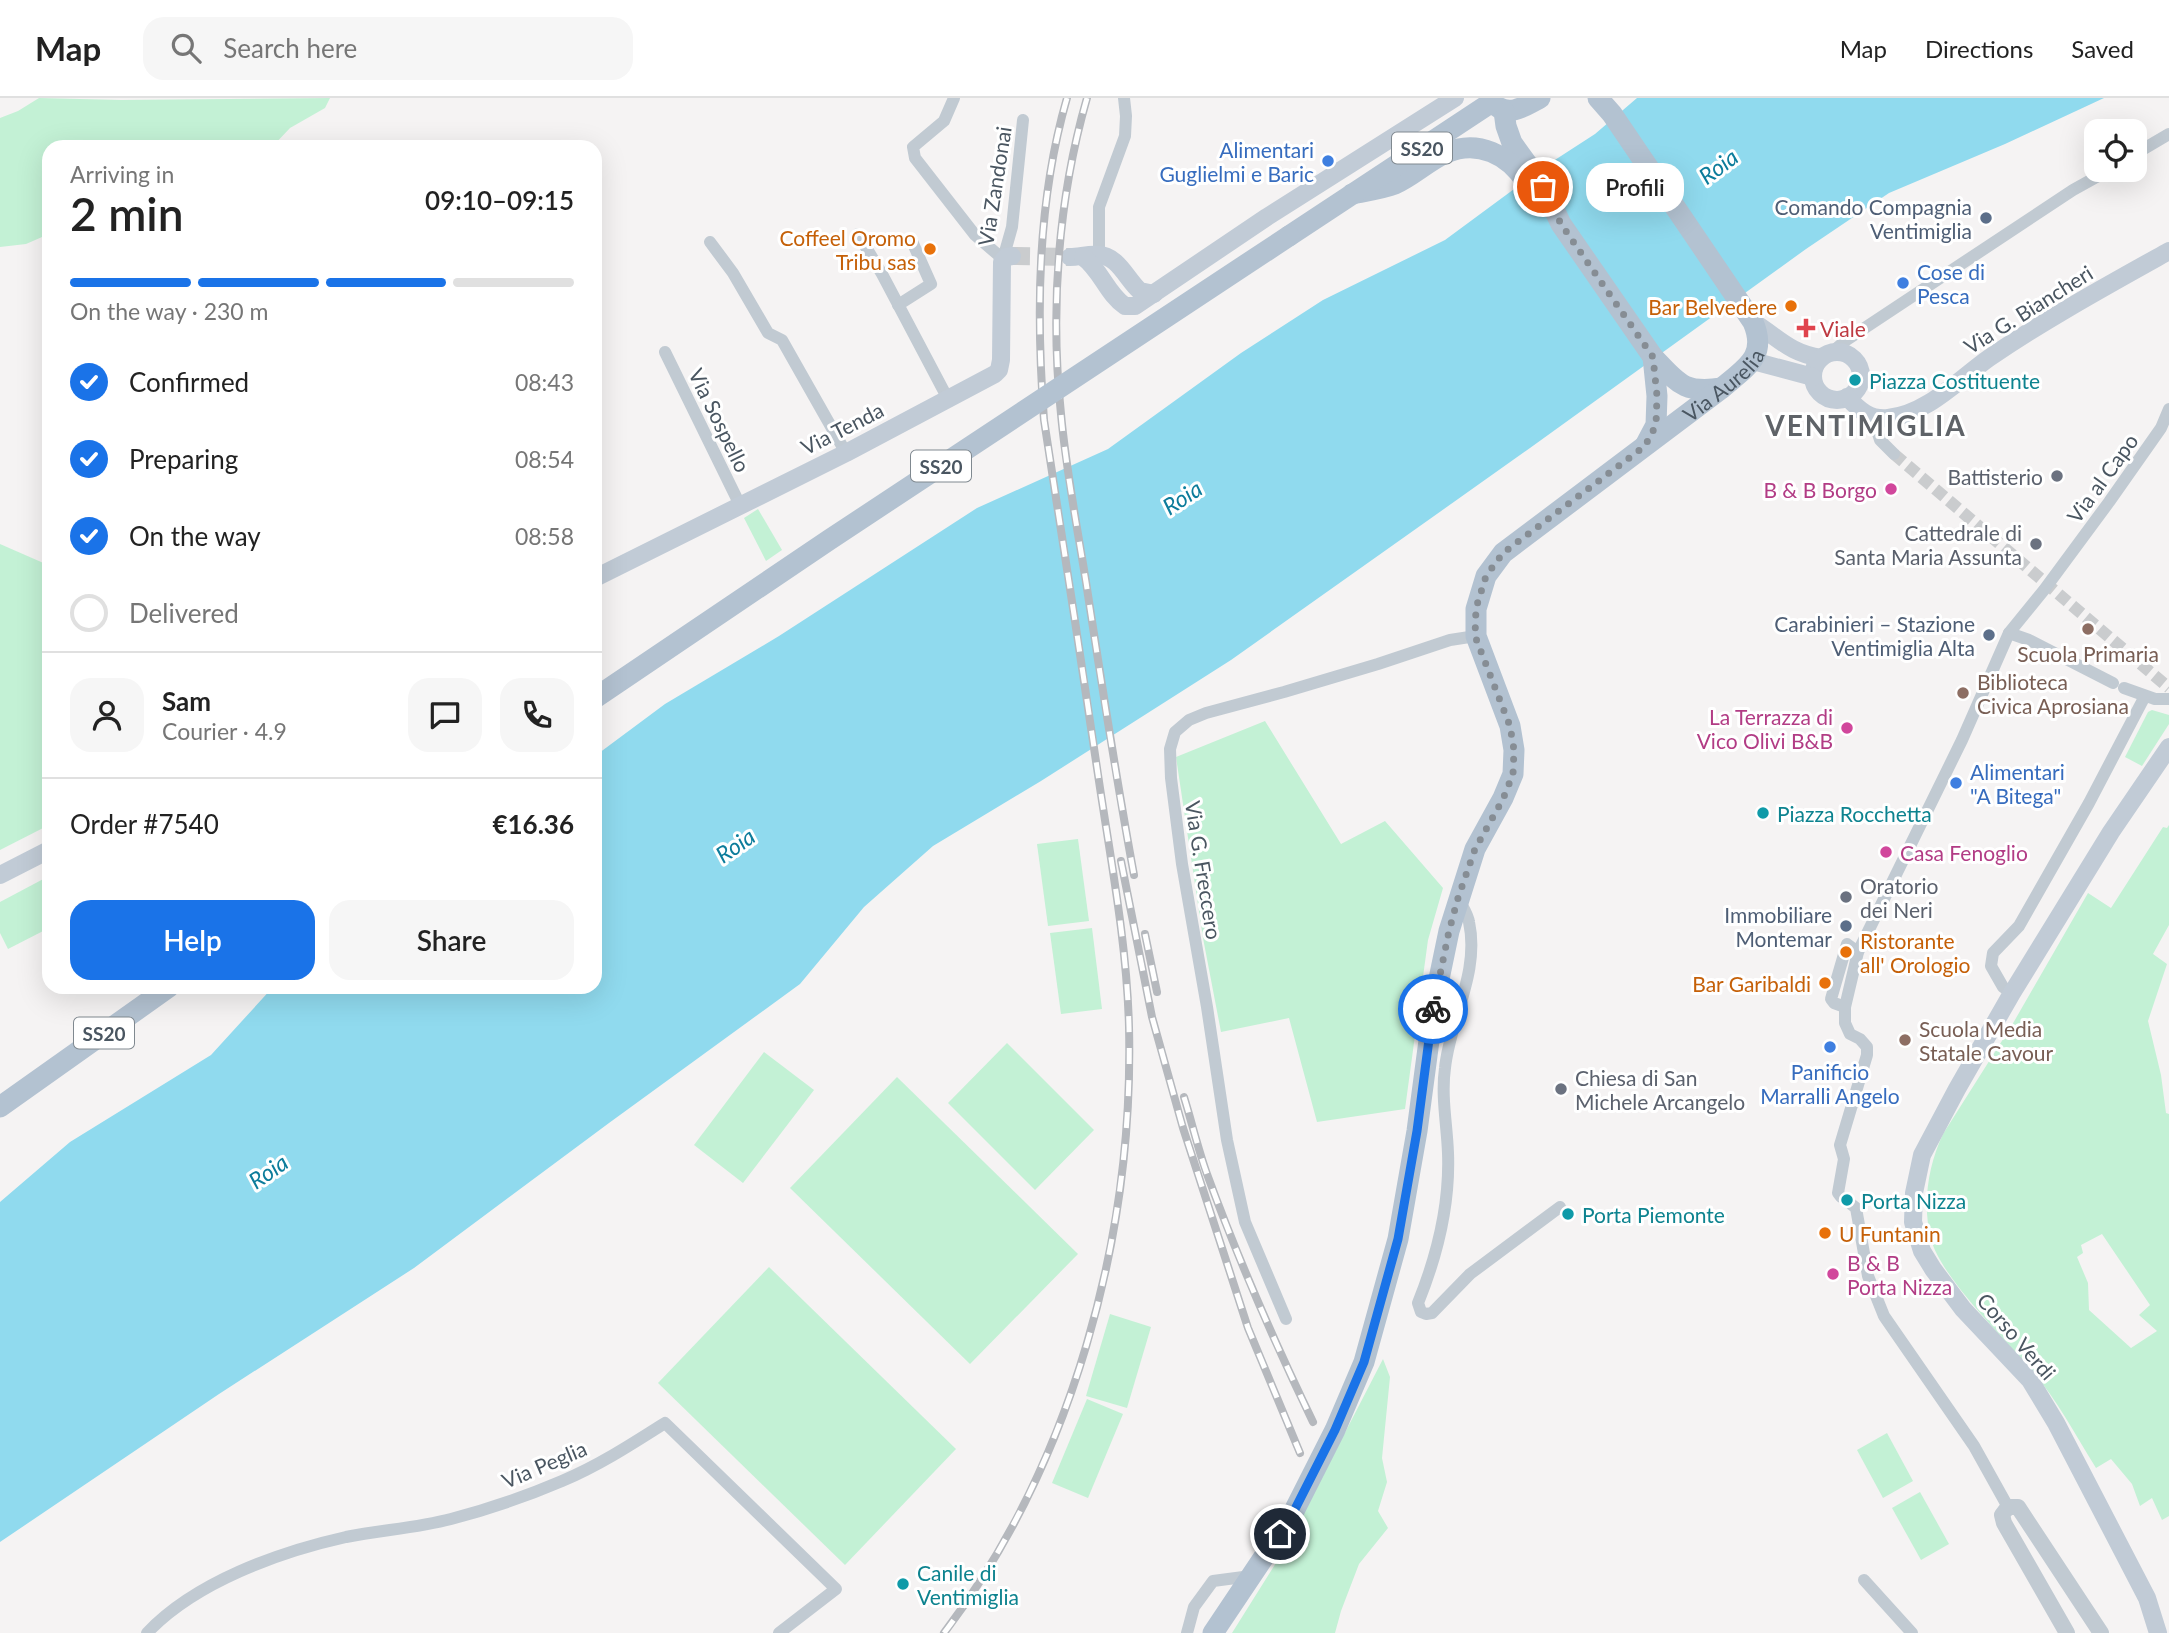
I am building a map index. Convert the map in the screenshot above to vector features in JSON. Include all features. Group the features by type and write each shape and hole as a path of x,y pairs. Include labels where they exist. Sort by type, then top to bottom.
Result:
{"main road":[{"path":"1084,256 1092,263 1118,301 1125,306 1135,306 1267,217 1455,98"},
{"path":"1498,109 1514,111 1540,98"},
{"path":"1605,103 1747,314 1788,347 1803,355 1842,352 1853,358 1861,375 1859,385 1847,397 1836,400 1825,396 1816,388 1813,377 1815,366 1826,355"},
{"path":"1498,109 1512,142 1543,187 1561,224 1653,357 1679,384 1702,391 1722,388"},
{"name":"SS20","path":"602,693 1352,194 1498,109"},
{"path":"1352,194 1392,185 1446,153 1475,147 1500,156 1517,169 1538,201 1561,224"},
{"name":"Via G. Biancheri","path":"1873,418 1896,417 1914,411 1988,359 2121,277 2169,251"},
{"name":"Via Tenda","path":"602,574 846,453 999,370 1001,268 1008,258"},
{"name":"Via Aurelia","path":"1475,636 1476,608 1486,576 1503,553 1722,388 1753,360 1758,346 1758,334 1747,314"},
{"path":"1645,446 1656,425 1657,396 1653,357"},
{"path":"1753,360 1813,377"},
{"path":"1847,397 1873,418"},
{"path":"1213,1633 1292,1515 1335,1430 1364,1362 1398,1239 1417,1131 1434,1003 1449,931 1475,849 1503,799 1513,774 1514,750 1510,726 1475,636"},
{"name":"Corso Verdi","path":"2158,1633 2147,1598 2056,1423 2030,1380 1963,1308 1933,1269 1922,1251 1913,1222 1914,1193 1922,1155 1957,1089 2012,993 2111,832 2169,747"},
{"path":"0,875 42,854"},
{"name":"SS20","path":"0,1107 159,994"},
{"path":"0,1097 40,1078"},
{"path":"0,1117 40,1078"}],"street":[{"name":"Via Zandonai","path":"954,98 944,121 913,147 915,158 975,235 1008,258 1023,120"},
{"path":"1084,256 1125,136 1124,98"},
{"path":"2147,147 2169,134"},
{"path":"1826,355 2087,182"},
{"path":"858,234 948,399"},
{"path":"898,305 931,284 911,239"},
{"path":"710,242 727,263 768,333 782,340 846,453"},
{"name":"Via Sospello","path":"665,352 740,505"},
{"name":"Via al Capo","path":"2008,1507 1974,1446 1884,1315 1868,1276 1849,1203 1838,1193 1844,1159 1840,1145 1867,1055 1867,1047 1860,1039 1850,1034 1844,1023 1845,1007 1858,953 1962,740 2009,633 2109,502 2161,428 2169,409"},
{"path":"1873,418 1880,440 1894,454"},
{"path":"2009,633 2029,640 2118,686 2155,699 2169,699"},
{"name":"Via G. Freccero","path":"1286,1319 1245,1222 1227,1140 1182,864 1170,749 1175,732 1189,720 1206,713 1378,664 1450,640 1475,636"},
{"path":"2012,993 2003,987 1992,966 1993,953 2019,926 2089,803 2145,696"},
{"path":"1458,898 1469,920 1473,952 1444,1068 1447,1197 1435,1251 1418,1303 1421,1312 1432,1313 1470,1274 1560,1207"},
{"name":"Via Peglia","path":"147,1633 164,1615 233,1573 294,1551 347,1537 449,1520 507,1502 563,1481 625,1449 665,1423 836,1589 779,1633"},
{"path":"2067,1633 2004,1523 2002,1515 2008,1507 2018,1507 2101,1633"},
{"path":"1187,1633 1194,1607 1213,1581 1252,1576"},
{"path":"1864,1580 1912,1633"}],"green space":[{"path":"39,98 330,98 325,108 290,128 279,140 42,140 42,237 26,244 0,247 0,118"},
{"path":"758,509 782,550 766,561 744,518"},
{"path":"0,544 42,562 42,829 0,850"},
{"path":"2152,710 2169,715 2169,724 2142,766 2125,757 2148,712"},
{"path":"1265,721 1341,844 1385,821 1443,888 1428,940 1405,1109 1317,1122 1289,1018 1221,1032 1203,938 1176,757"},
{"path":"2169,825 2169,925 2153,954 2167,964 2148,1021 2161,1075 2166,1113 2169,1114 2169,1516 2162,1520 2152,1498 2140,1506 2132,1484 2111,1459 2096,1468 2040,1381 1960,1289 1937,1254 1931,1239 1927,1199 1930,1172 1943,1134 2012,1025 2088,893 2111,908 2163,827 2167,828","holes":["2102,1234 2150,1305 2139,1315 2157,1331 2131,1348 2089,1310 2088,1283 2077,1257 2083,1253 2081,1245"]},
{"path":"1078,839 1089,921 1048,926 1037,844"},
{"path":"42,880 42,932 8,949 0,933 0,902"},
{"path":"1092,928 1102,1009 1061,1014 1050,933"},
{"path":"1007,1043 1094,1130 1035,1190 948,1103"},
{"path":"764,1052 814,1090 743,1183 694,1145"},
{"path":"897,1077 1078,1254 970,1364 790,1188"},
{"path":"769,1267 956,1449 845,1565 658,1383"},
{"path":"1110,1314 1151,1327 1127,1408 1086,1396"},
{"path":"1383,1359 1390,1377 1382,1458 1387,1482 1378,1511 1388,1528 1359,1564 1335,1633 1232,1633 1286,1547"},
{"path":"1087,1399 1123,1414 1088,1498 1052,1483"},
{"path":"1887,1433 1913,1481 1883,1498 1857,1450"},
{"path":"1920,1492 1949,1544 1921,1560 1892,1508"}],"water":[{"name":"Roia","path":"1637,98 2104,98 1889,193 1806,249 1231,660 933,846 864,907 800,984 414,1268 219,1394 0,1542 0,1202 70,1142 211,1055 267,994 602,994 602,751 665,704 779,636 977,508 1108,449 1241,353 1323,300 1445,240 1544,167 1595,134"}],"tunnel":[{"path":"1012,256 1070,257"},
{"path":"1894,454 2169,688"}],"railway":[{"path":"944,1633 989,1567 1028,1497 1060,1422 1086,1345 1106,1266 1120,1187 1128,1106 1128,997 1122,937 1044,420 1041,379 1040,298 1044,217 1057,137 1067,98"},
{"path":"1087,98 1077,136 1063,215 1057,295 1058,374 1069,477 1134,875"},
{"path":"1121,861 1152,1017 1183,1128 1248,1328 1300,1453"},
{"path":"1145,934 1157,992"},
{"path":"1184,1097 1204,1165 1231,1237 1313,1422"}],"way so far":[{"path":"1433,1009 1458,898 1475,849 1503,799 1513,774 1514,750 1510,726 1475,636 1476,608 1486,576 1503,553 1645,446 1656,425 1657,396 1653,357 1561,224 1543,187"}],"place":[{"name":"Alimentari Guglielmi e Baric","path":"1328,161"},
{"name":"Profili","path":"1543,187"},
{"name":"Comando Compagnia Ventimiglia","path":"1986,218"},
{"name":"Coffeel Oromo Tribu sas","path":"930,249"},
{"name":"Cose di Pesca","path":"1903,283"},
{"name":"Bar Belvedere","path":"1791,306"},
{"name":"Viale","path":"1806,328"},
{"name":"Piazza Costituente","path":"1855,380"},
{"name":"Battisterio","path":"2057,476"},
{"name":"B & B Borgo","path":"1891,489"},
{"name":"Cattedrale di Santa Maria Assunta","path":"2036,544"},
{"name":"Scuola Primaria","path":"2088,629"},
{"name":"Carabinieri – Stazione Ventimiglia Alta","path":"1989,635"},
{"name":"Biblioteca Civica Aprosiana","path":"1963,693"},
{"name":"La Terrazza di Vico Olivi B&B","path":"1847,728"},
{"name":"Alimentari \"A Bitega\"","path":"1956,783"},
{"name":"Piazza Rocchetta","path":"1763,813"},
{"name":"Casa Fenoglio","path":"1886,852"},
{"name":"Oratorio dei Neri","path":"1846,897"},
{"name":"Immobiliare Montemar","path":"1846,926"},
{"name":"Ristorante all' Orologio","path":"1846,952"},
{"name":"Bar Garibaldi","path":"1825,983"},
{"name":"Scuola Media Statale Cavour","path":"1905,1040"},
{"name":"Panificio Marralli Angelo","path":"1830,1047"},
{"name":"Chiesa di San Michele Arcangelo","path":"1561,1089"},
{"name":"Porta Nizza","path":"1847,1200"},
{"name":"Porta Piemonte","path":"1568,1214"},
{"name":"U Funtanin","path":"1825,1233"},
{"name":"B & B Porta Nizza","path":"1833,1274"},
{"name":"Canile di Ventimiglia","path":"903,1584"}],"district":[{"name":"VENTIMIGLIA","path":"1866,425"}],"route":[{"path":"1280,1534 1335,1430 1364,1362 1398,1239 1417,1131 1433,1009"}]}
